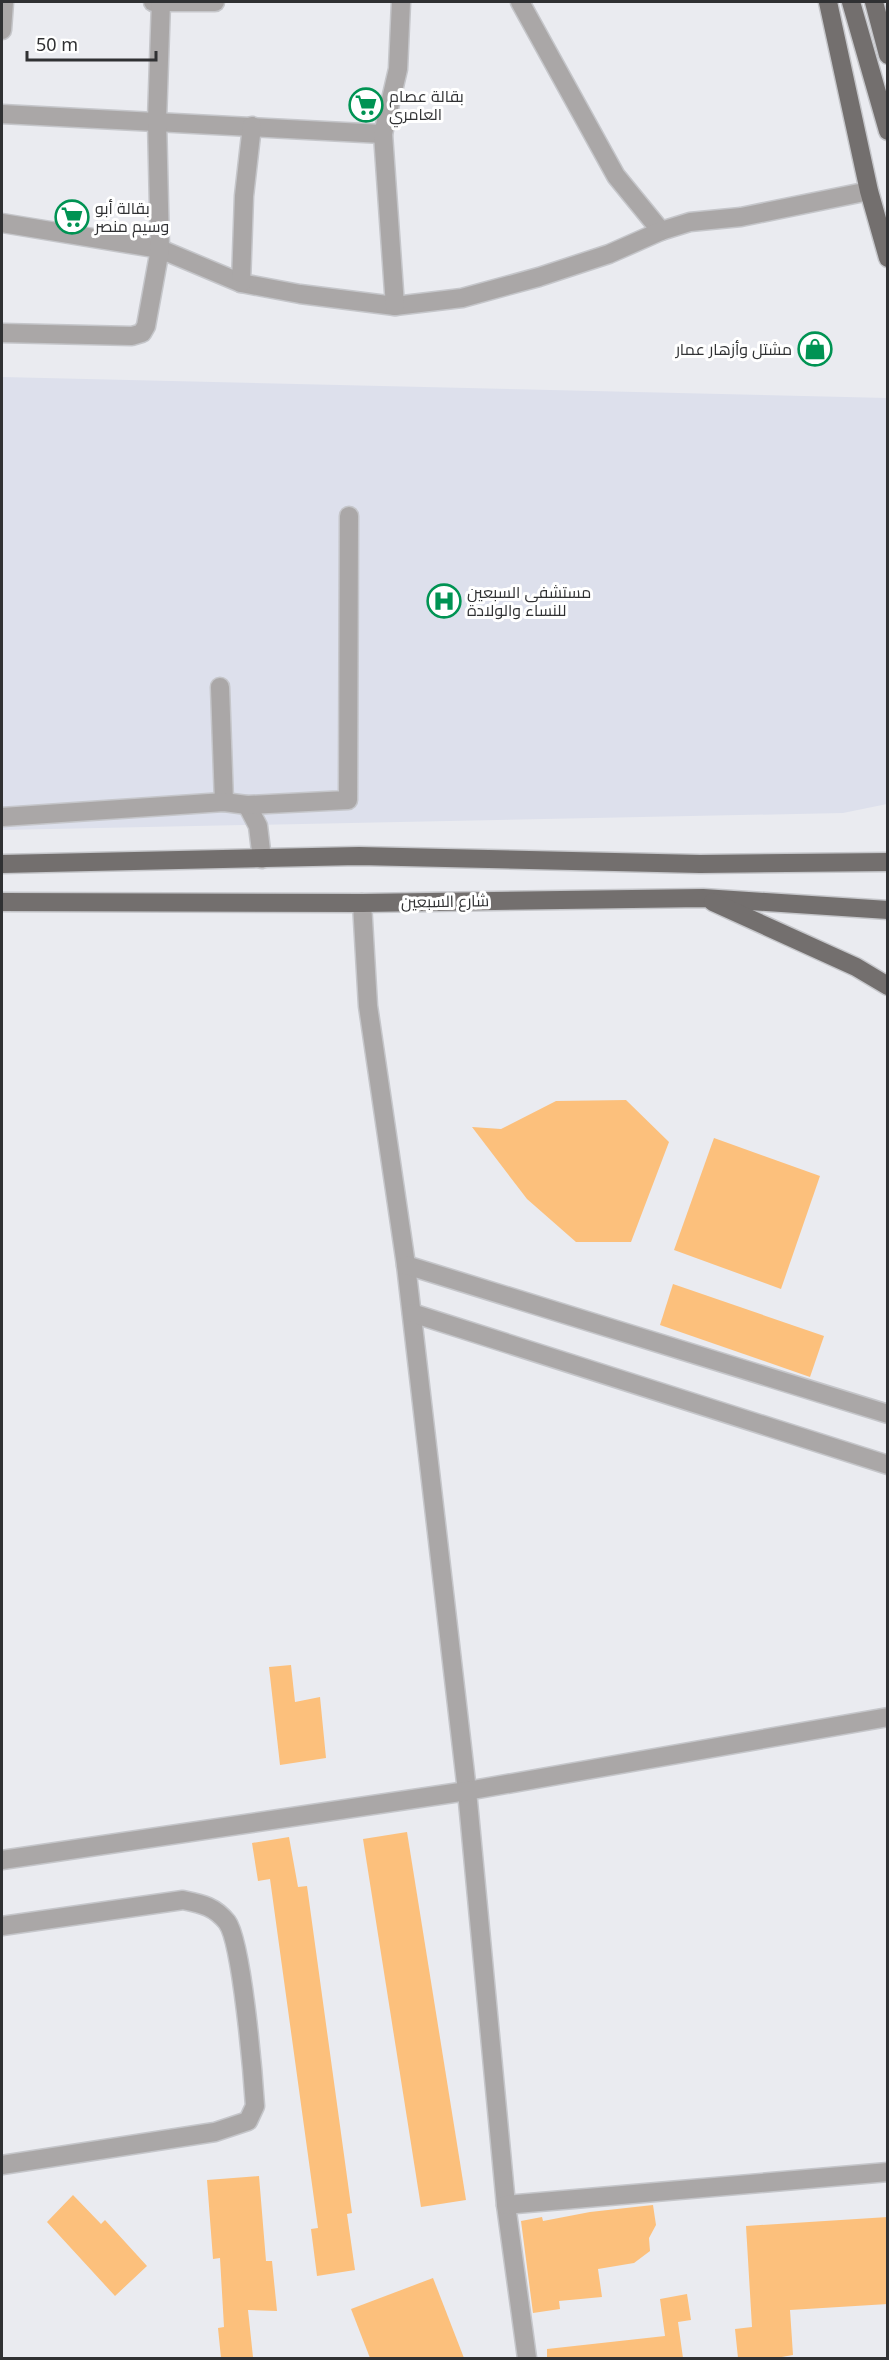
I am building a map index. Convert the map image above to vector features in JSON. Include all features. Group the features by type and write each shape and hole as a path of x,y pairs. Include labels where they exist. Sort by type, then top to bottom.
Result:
{"main road":[{"path":"828,2 869,192 888,258"},
{"path":"851,2 888,131"},
{"path":"874,2 888,55"},
{"path":"2,864 359,856 700,864 888,862"},
{"path":"703,898 856,967 888,986"},
{"name":"شارع السبعين","path":"2,902 362,903 703,898 888,910"}],"street":[{"path":"2,30 4,2"},
{"path":"153,2 215,2"},
{"path":"2,333 132,336 142,333 146,326 160,249 157,120 161,2"},
{"path":"395,306 383,134 398,69 401,2"},
{"path":"520,2 616,176 661,231"},
{"path":"2,114 157,120 383,134"},
{"path":"241,283 244,196 252,126"},
{"path":"2,223 160,249 241,283 300,294 395,306 462,298 539,277 609,254 661,231 690,222 741,217 869,192"},
{"path":"2,817 224,802 247,804 348,800 349,516"},
{"path":"220,687 224,802"},
{"path":"247,804 258,826 262,859"},
{"path":"362,903 368,1006 412,1313 467,1791 506,2205 527,2358"},
{"path":"406,1265 888,1414"},
{"path":"412,1313 888,1465"},
{"path":"2,1860 467,1791 888,1716"},
{"path":"2,1926 183,1900 211,1906 228,1923 237,1950 255,2106 248,2121 215,2132 2,2165"},
{"path":"506,2205 888,2172"}],"shaded area":[{"name":"مستشفى السبعين للنساء والولادة","path":"2,377 887,398 887,804 843,813 2,830"}],"building":[{"path":"626,1100 669,1142 631,1242 576,1242 527,1199 472,1127 501,1129 556,1101"},
{"path":"714,1138 820,1176 781,1289 674,1250"},
{"path":"673,1284 824,1336 810,1377 660,1325"},
{"path":"291,1665 295,1702 320,1697 326,1758 280,1765 269,1667"},
{"path":"407,1832 466,2200 421,2207 363,1839"},
{"path":"289,1837 298,1887 307,1886 352,2213 347,2214 355,2270 317,2276 311,2229 318,2228 270,1879 258,1881 252,1843"},
{"path":"259,2176 266,2261 272,2261 277,2311 248,2310 253,2357 221,2358 218,2328 224,2327 220,2258 213,2259 207,2180"},
{"path":"73,2195 101,2224 105,2220 147,2266 115,2296 47,2222"},
{"path":"653,2205 656,2225 649,2238 650,2251 634,2263 598,2269 602,2297 559,2301 560,2309 533,2313 521,2221 542,2217 543,2221 590,2212"},
{"path":"888,2217 888,2304 790,2310 793,2355 776,2358 738,2358 735,2329 752,2327 746,2226"},
{"path":"433,2278 464,2358 370,2358 351,2309"},
{"path":"687,2294 691,2320 678,2322 683,2358 547,2358 547,2349 665,2336 660,2299"}],"place":[{"name":"بقالة عصام العامري","path":"366,105"},
{"name":"بقالة أبو وسيم منصر","path":"72,217"},
{"name":"مشتل وأزهار عمار","path":"815,349"},
{"name":"مستشفى السبعين للنساء والولادة","path":"444,601"}]}
